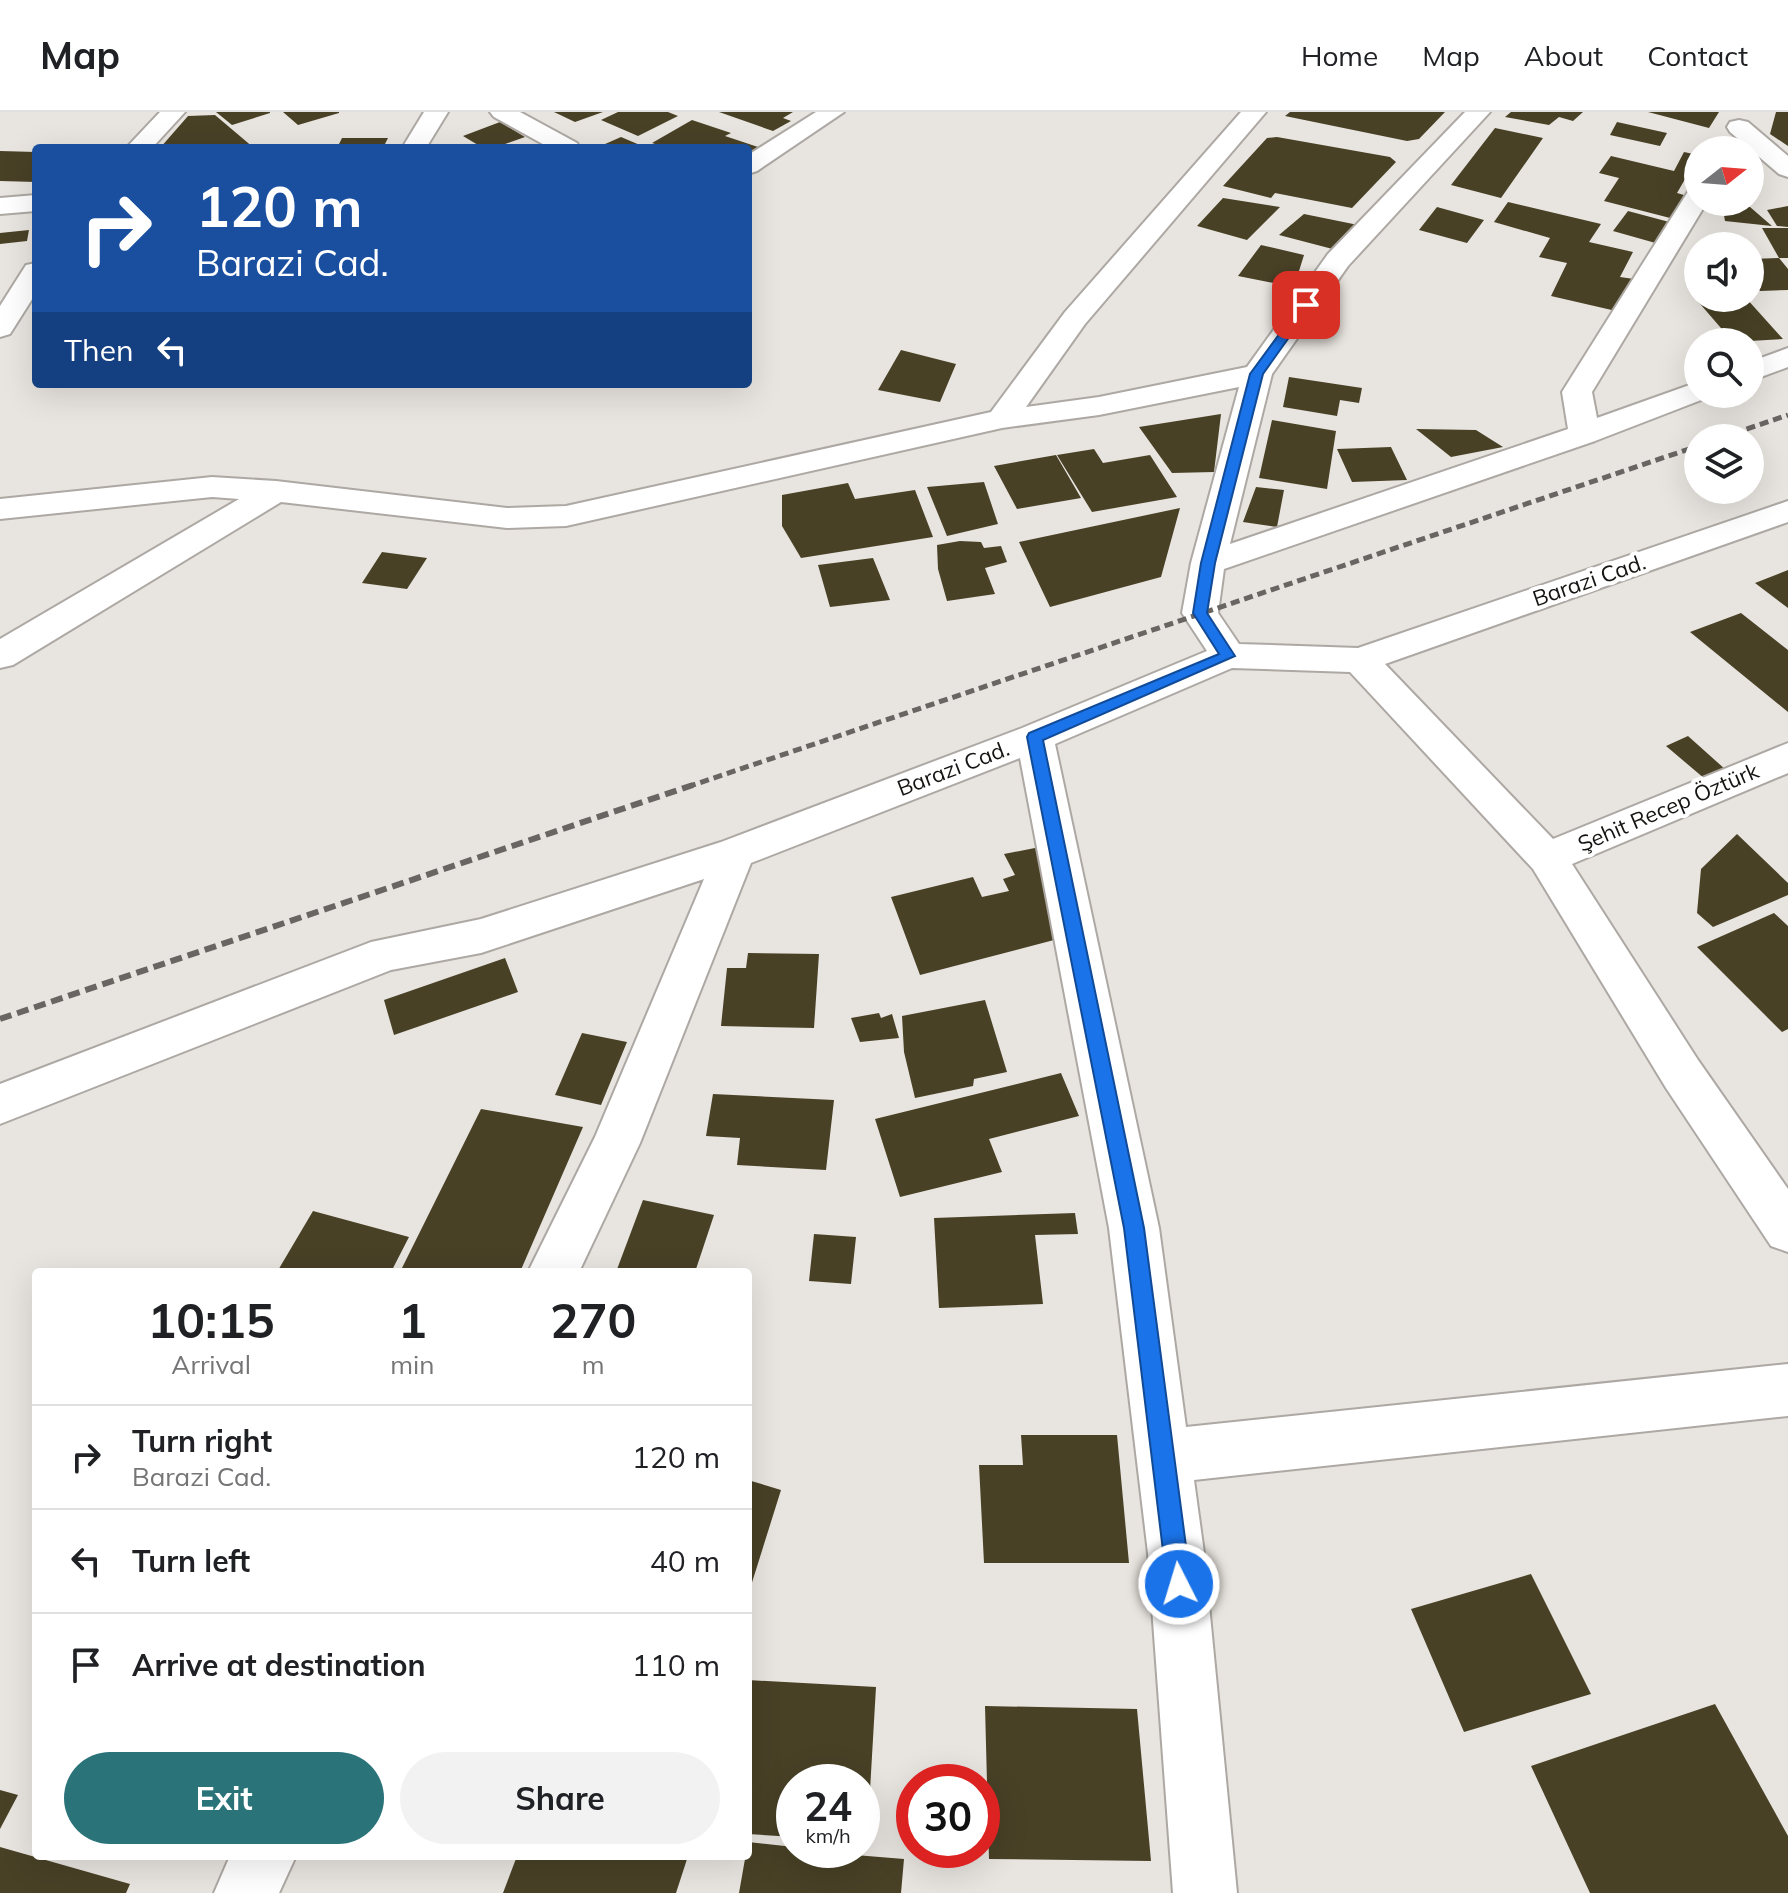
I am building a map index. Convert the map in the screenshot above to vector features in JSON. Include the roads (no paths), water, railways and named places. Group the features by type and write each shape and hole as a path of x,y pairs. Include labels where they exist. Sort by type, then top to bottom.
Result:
{"street":[{"path":"142,144 173,112"},
{"path":"416,144 436,112"},
{"path":"502,112 561,144"},
{"path":"752,163 832,112"},
{"path":"1002,419 1075,318 1254,112"},
{"path":"1228,656 1200,613 1208,563 1257,374 1338,260 1478,112"},
{"path":"1746,120 1788,169"},
{"path":"0,206 32,203"},
{"path":"1584,434 1577,392 1685,216"},
{"path":"0,327 32,277"},
{"path":"0,327 32,323"},
{"path":"1764,366 1788,357"},
{"path":"0,509 212,487 276,491 507,518 566,516 1002,419 1099,406 1257,374"},
{"path":"1208,563 1584,434 1684,396"},
{"path":"0,656 276,491"},
{"name":"Barazi Cad.","path":"0,1104 386,954 481,936 735,853 1035,737 1228,656 1360,660 1788,511"},
{"path":"1360,660 1547,858 1682,1074 1788,1230"},
{"path":"1035,737 1134,1228 1176,1553 1205,1893"},
{"name":"Şehit Recep Öztürk","path":"1547,858 1788,757"},
{"path":"555,1268 616,1143 735,853"},
{"path":"1164,1456 1788,1390"},
{"path":"246,1893 262,1860"}],"railway":[{"path":"1761,424 1788,415"},
{"path":"687,787 1684,451"},
{"path":"0,1019 693,785"}]}
